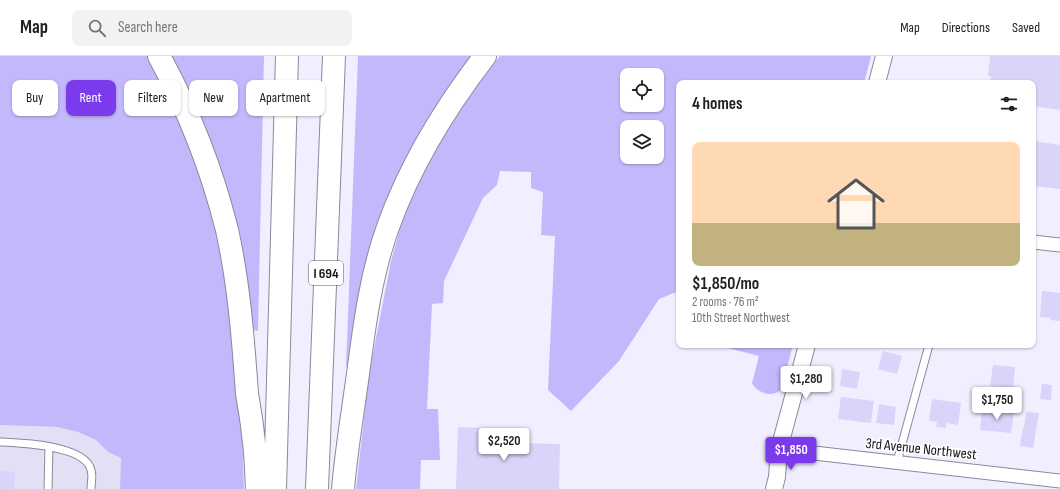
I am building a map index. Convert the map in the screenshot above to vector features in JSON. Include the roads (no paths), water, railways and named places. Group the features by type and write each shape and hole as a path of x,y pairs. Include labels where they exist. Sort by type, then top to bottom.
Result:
{"highway":[{"path":"159,56 193,127 210,170 227,231 240,306 248,395 254,436 257,489"},
{"path":"275,489 287,56"},
{"name":"I 694","path":"317,489 334,56"},
{"path":"343,489 367,308 373,279 388,227 412,172 438,124 456,95 485,56"}],"street":[{"path":"878,80 884,56"},
{"path":"1036,242 1060,245"},
{"path":"764,489 769,470 779,449 806,348"},
{"path":"774,489 777,477 779,449"},
{"name":"3rd Avenue Northwest","path":"779,449 1060,481"}],"lane":[{"path":"897,462 928,348"},
{"path":"0,442 49,447 65,450 80,456 88,463 92,470 91,489"},
{"path":"48,489 49,447"}]}
